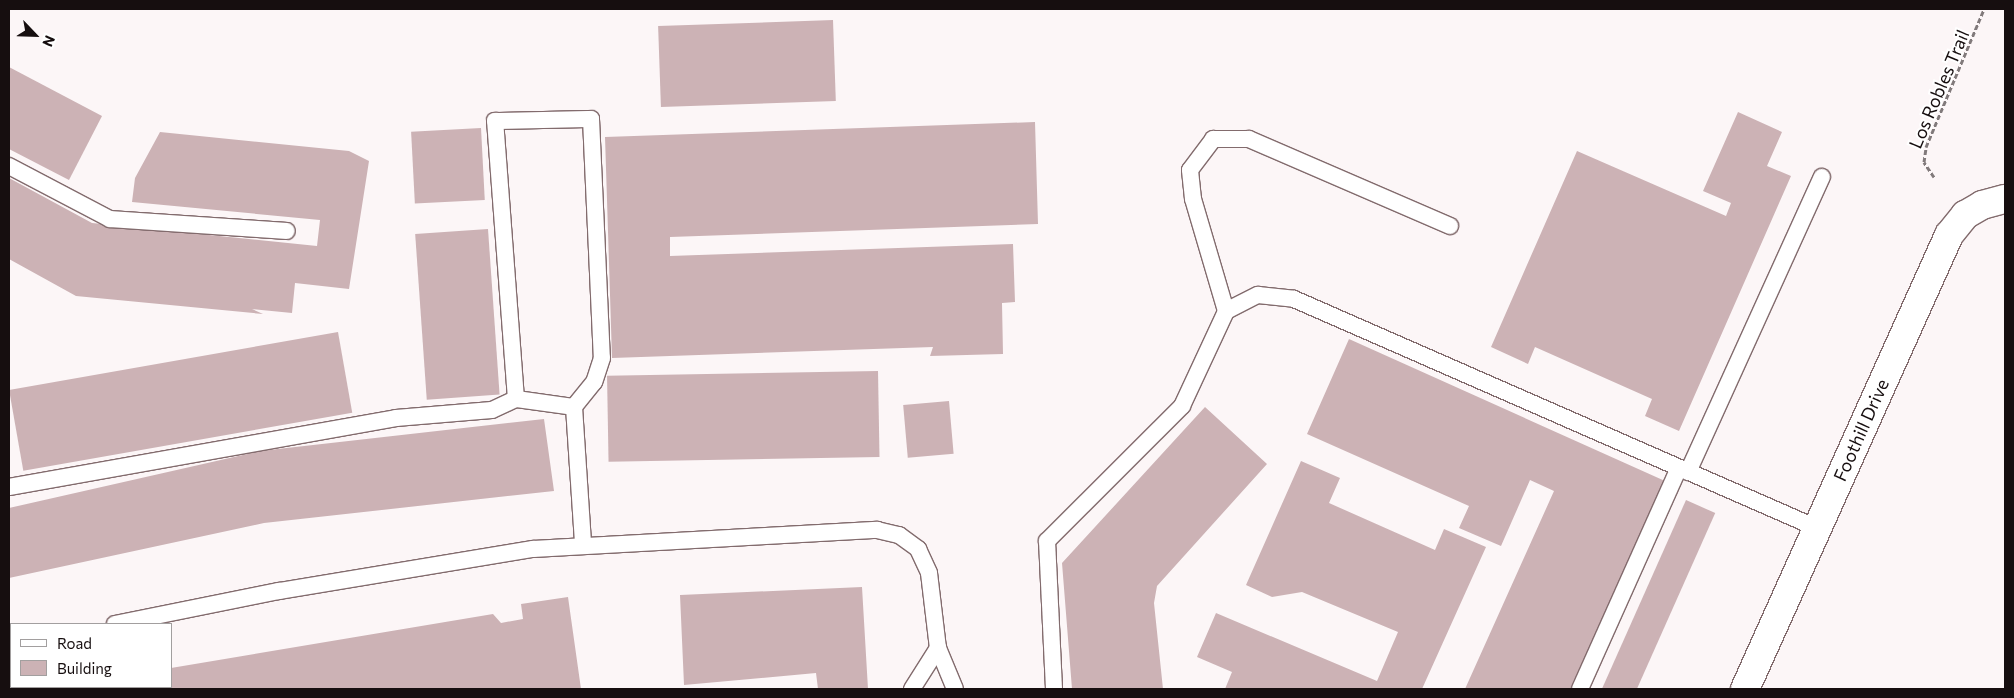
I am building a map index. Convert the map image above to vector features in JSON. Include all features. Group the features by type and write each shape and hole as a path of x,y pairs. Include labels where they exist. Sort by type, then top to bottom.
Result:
{"street":[{"name":"Foothill Drive","path":"1745,689 1949,235 1965,215 1982,205 2005,200"}],"lane":[{"path":"516,399 495,121 590,119 602,358 594,382 574,407 583,543"},
{"path":"1226,311 1193,199 1190,170 1213,139 1248,138 1450,226"},
{"path":"9,166 110,219 287,231"},
{"path":"1580,689 1822,177"},
{"path":"1054,689 1047,541 1182,406 1226,311 1258,296 1294,299 1817,528"},
{"path":"9,487 396,418 492,410 516,399 574,407"},
{"path":"120,623 279,591 583,543 877,530 899,535 918,549 929,573 938,648 955,689"},
{"path":"912,689 938,648"}],"path":[{"name":"Los Robles Trail","path":"1934,177 1924,162 1926,148 1984,9"}],"building":[{"path":"833,20 836,101 661,107 658,26"},
{"path":"9,67 102,116 69,180 9,149"},
{"path":"1738,112 1782,132 1767,166 1791,176 1679,431 1645,416 1652,399 1535,347 1528,364 1491,347 1577,151 1726,216 1731,203 1703,191"},
{"path":"1035,122 1038,224 670,237 670,256 1013,244 1015,302 1002,303 1003,354 930,356 933,347 612,358 605,137"},
{"path":"481,128 485,200 415,204 411,132"},
{"path":"160,132 349,151 369,161 349,289 295,283 292,313 252,309 263,314 76,296 9,259 9,178 92,223 317,246 320,220 132,202 135,178"},
{"path":"488,229 500,395 427,400 415,234"},
{"path":"338,332 352,413 23,471 9,390"},
{"path":"1349,339 1665,481 1570,689 1465,689 1554,491 1530,480 1501,546 1459,528 1469,506 1307,434"},
{"path":"878,371 880,457 609,462 607,376"},
{"path":"949,401 954,454 908,458 903,405"},
{"path":"1205,407 1267,464 1157,586 1154,603 1163,689 1072,689 1062,563"},
{"path":"544,419 554,491 264,523 9,578 9,508 260,451"},
{"path":"1301,461 1340,478 1329,503 1435,550 1444,529 1486,547 1422,689 1225,689 1232,672 1197,657 1216,613 1377,681 1398,632 1302,592 1272,597 1246,585"},
{"path":"1686,500 1715,513 1637,689 1602,688"},
{"path":"862,587 868,689 818,689 816,673 684,685 680,595"},
{"path":"568,597 581,689 78,689 172,688 172,668 493,614 501,623 523,619 521,604"}]}
